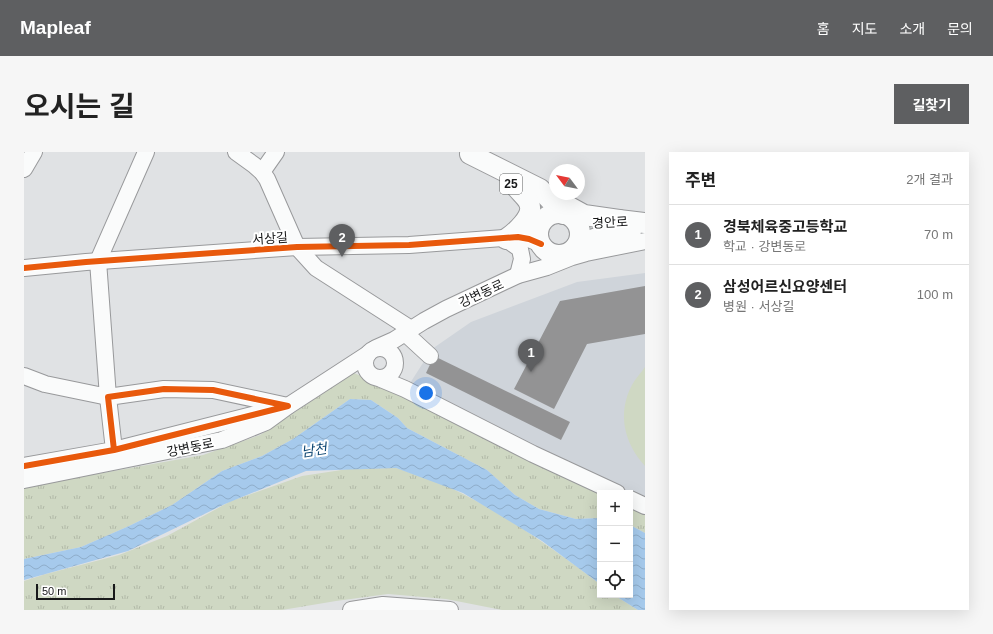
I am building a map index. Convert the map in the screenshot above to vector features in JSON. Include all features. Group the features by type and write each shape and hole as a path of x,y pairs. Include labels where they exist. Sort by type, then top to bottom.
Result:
{"main road":[{"name":"경안로","path":"470,153 492,172 532,197 540,207 542,234"},
{"name":"경안로","path":"470,153 540,189 569,217 580,232 580,239 577,245 567,254 560,255"},
{"path":"512,238 530,212 530,204 517,188"},
{"name":"25","path":"540,189 569,208 584,215 619,220"},
{"name":"경안로","path":"542,234 550,216 556,213 583,223 593,224 619,220 645,223"},
{"name":"경안로","path":"577,245 597,238 619,233 645,230"},
{"path":"542,234 547,251 560,255"}],"street":[{"path":"24,169 34,152"},
{"path":"114,450 108,397 98,261 146,152"},
{"path":"236,152 262,172 267,179 297,247 316,268 406,332 430,356"},
{"path":"262,172 276,152"},
{"path":"518,275 522,259 520,249 512,238 542,234"},
{"name":"강변동로","path":"518,275 533,261 542,234"},
{"name":"서상길","path":"24,268 98,261 297,247 409,245 512,238"},
{"name":"강변동로","path":"24,480 222,440 266,422 372,351 446,309 518,275 547,267 586,253 645,242"},
{"name":"강변동로","path":"535,270 560,255"},
{"path":"374,376 390,375 406,332"},
{"path":"374,376 364,363 372,351 386,349 390,352 395,363 397,374 405,389"},
{"path":"341,372 355,371 374,376 405,389 532,454 610,490"},
{"path":"24,376 45,384 108,397 164,389 213,390 288,406"},
{"path":"24,466 114,450 288,406"},
{"path":"633,500 645,506"},
{"path":"352,610 383,605 416,609 450,610"}],"shaded area":[{"path":"645,273 645,506 633,496 633,490 611,490 403,394 432,349 471,322 577,282"}],"green space":[{"path":"645,367 645,466 632,448 625,427 624,417 627,396 633,383"},
{"path":"354,373 403,394 597,491 597,518 576,519 539,509 515,495 487,470 407,428 398,418 371,400 350,399 293,439 262,456 222,471 172,505 81,547 24,559 24,487 203,455 260,435"},
{"path":"396,468 450,487 513,522 597,582 597,598 619,598 638,610 502,610 446,599 388,594 282,610 24,610 24,581 119,555 167,536 231,501 302,476 348,469"},
{"path":"633,500 645,506 645,533 633,527"}],"water":[{"name":"남천","path":"350,399 371,400 398,418 407,428 487,470 515,495 539,509 576,519 597,518 597,582 542,541 463,493 396,468 306,471 225,504 128,551 24,580 24,559 81,547 129,526 172,505 222,471 262,456 293,439"},
{"path":"633,527 645,533 645,610 638,610 619,598 633,598"}],"building":[{"path":"645,286 645,334 587,344 554,409 514,389 560,301"},
{"path":"434,356 570,422 561,440 426,373"}],"cycle path":[{"path":"24,268 86,262 297,247 409,245 518,237 529,239 541,244"},
{"path":"24,466 114,450 288,406 213,390 164,389 108,397 114,450"}],"place":[{"name":"삼성어르신요양센터","path":"342,257"},
{"name":"경북체육중고등학교","path":"531,372"}]}
